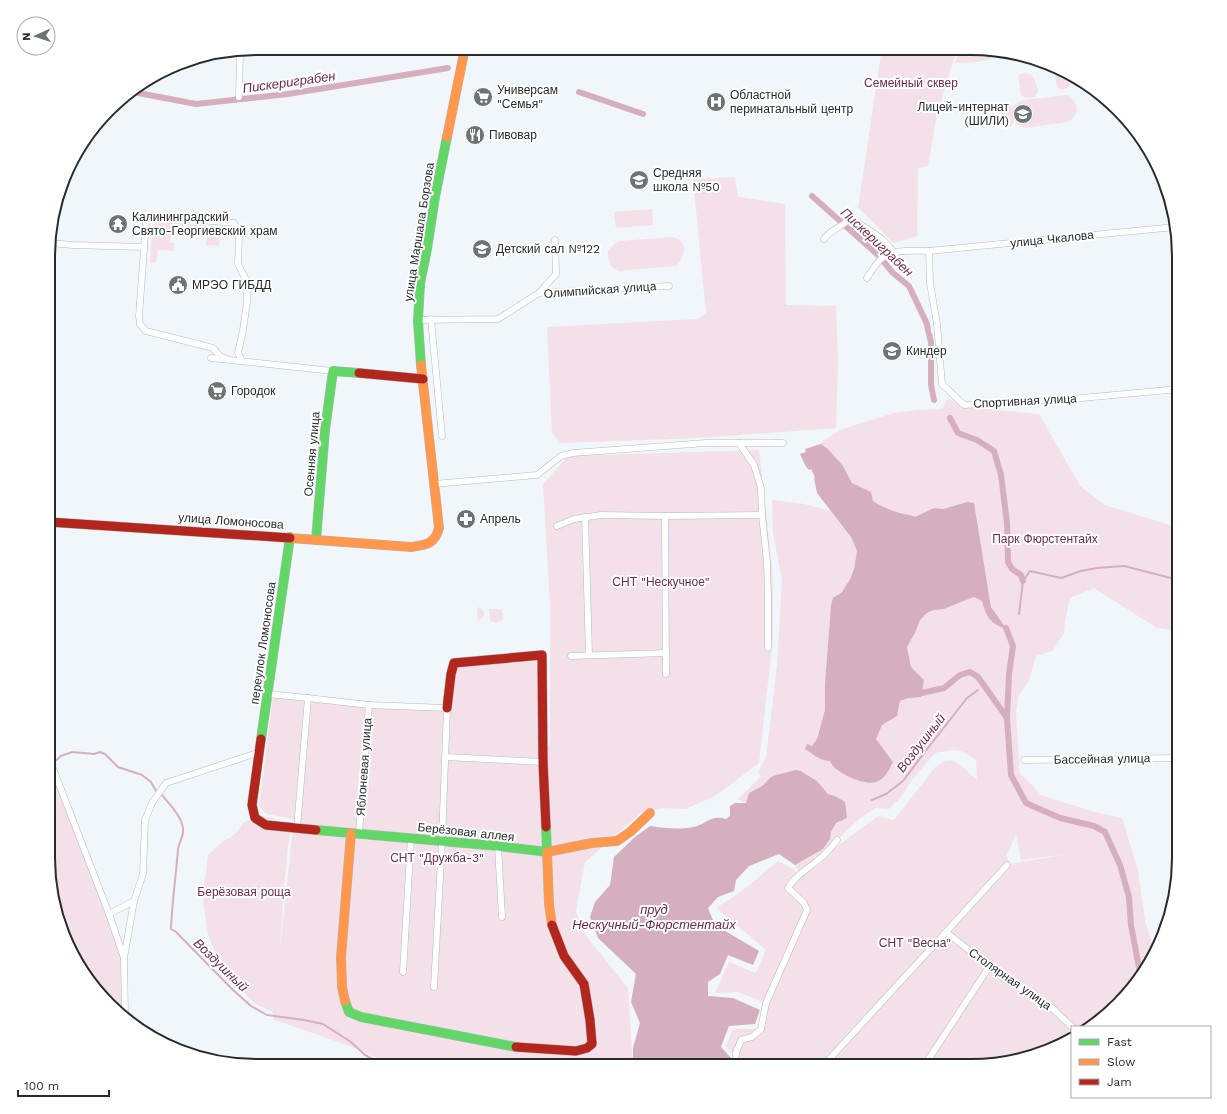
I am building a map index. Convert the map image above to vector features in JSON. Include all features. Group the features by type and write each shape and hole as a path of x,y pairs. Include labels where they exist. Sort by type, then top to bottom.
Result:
{"street":[{"path":"239,97 240,55"},
{"name":"улица Маршала Борзова","path":"411,547 428,544 438,534 439,528 418,320 420,284 435,197 464,55"},
{"path":"226,360 213,348 146,331 140,324 139,316 146,222 149,218 155,216 234,223 239,234 238,264 247,282 247,302 238,352 242,361"},
{"path":"824,239 827,234 842,226 847,221 857,222 882,239 894,252 882,258 867,278"},
{"name":"улица Чкалова","path":"894,252 929,251 1170,228"},
{"path":"539,293 556,274 555,240"},
{"path":"55,243 144,247"},
{"name":"Спортивная улица","path":"929,251 930,283 937,324 942,384 964,405 1071,399 1172,390"},
{"name":"Олимпийская улица","path":"418,320 498,319 539,293 669,286"},
{"path":"431,319 442,436"},
{"path":"211,358 332,371 423,378"},
{"name":"Осенняя улица","path":"316,540 325,430 332,371"},
{"path":"434,484 536,475 561,456 573,453 706,443 783,443"},
{"path":"739,443 754,465 761,488 767,562 768,648"},
{"path":"557,526 574,519 601,515 762,515"},
{"path":"665,516 666,674"},
{"path":"585,517 589,656"},
{"name":"улица Ломоносова","path":"55,522 290,537 411,547"},
{"name":"переулок Ломоносова","path":"260,752 290,537"},
{"path":"571,656 666,653"},
{"path":"355,833 342,941 343,995 349,1012 361,1017 510,1047 576,1051 590,1047 592,1044 590,1020 584,984 564,956 553,930 549,904 543,762 542,655 454,663 451,674 447,708 446,757 434,988"},
{"name":"Яблоневая улица","path":"268,694 368,705 355,833"},
{"path":"297,828 308,698"},
{"path":"368,705 447,708"},
{"path":"125,1011 124,958 134,901 143,874 145,820 152,803 166,783 260,752"},
{"name":"Берёзовая аллея","path":"260,752 252,805 253,813 258,821 266,825 498,846 546,852 616,841 629,833 641,820 650,814"},
{"path":"446,757 543,762"},
{"name":"Бассейная улица","path":"1024,760 1172,758"},
{"path":"55,774 109,914 124,958"},
{"path":"404,972 411,838"},
{"path":"736,1059 736,1053 741,1040 752,1037 761,1029 766,1003 807,910 804,903 788,888 792,881 800,873 816,862 837,840"},
{"path":"498,846 502,917"},
{"path":"829,1059 1007,865"},
{"path":"109,914 134,901"},
{"name":"Столярная улица","path":"946,932 989,967 1052,1008 1071,1027"},
{"path":"929,1059 989,967"}],"green space":[{"name":"Семейный сквер","path":"881,55 955,55 936,119 928,166 918,168 917,236 893,243 858,208"},
{"path":"958,55 992,56 990,59 977,62 955,63"},
{"path":"1020,74 1031,74 1035,80 1038,91 1035,97 1026,98 1021,95 1018,77"},
{"path":"1056,74 1073,82 1070,86 1062,90 1057,87 1055,78"},
{"path":"1067,95 1074,102 1077,109 1074,116 1067,122 1025,128 1017,124 1014,119 1011,126 1003,126 1001,109 1005,106 1012,106 1023,100"},
{"path":"735,177 738,197 785,204 786,305 836,306 838,362 836,428 699,438 561,443 552,433 547,327 698,319 706,313 693,179"},
{"path":"652,209 653,225 616,228 614,212"},
{"path":"159,222 202,225 203,232 202,234 198,235 198,230 172,229 170,243 174,243 173,251 158,250 156,261 154,263 150,263 152,227 154,224"},
{"path":"212,226 222,227 219,246 206,245 207,231"},
{"path":"672,237 681,242 684,249 682,258 676,266 619,271 612,267 608,258 608,251 614,244 620,241"},
{"path":"948,398 963,407 1039,414 1080,486 1105,505 1172,526 1172,630 1157,628 1094,588 1070,598 1064,634 1052,651 1036,656 1029,681 1018,696 1016,713 1020,774 1041,795 1094,812 1122,818 1138,870 1145,921 1152,944 1145,959 1131,980 1104,1009 1081,1026 1071,1026 1071,1032 1048,1044 1023,1052 984,1059 737,1059 726,1046 733,1029 761,1029 766,1003 738,992 715,993 729,962 756,973 766,950 716,908 742,891 778,861 793,869 801,877 819,865 840,844 878,816 894,820 933,770 946,761 956,762 977,779 976,760 961,751 951,750 935,753 912,780 902,796 889,809 875,808 860,818 826,851 799,871 795,865 823,849 830,839 831,832 836,823 847,818 835,796 828,794 817,781 801,771 782,773 771,777 762,786 749,793 746,803 738,799 761,777 758,772 766,757 777,666 782,581 773,532 772,500 804,504 831,511 851,537 857,551 854,569 844,589 837,595 831,606 825,683 825,710 817,739 809,752 824,760 830,760 841,771 849,776 863,782 893,762 876,739 881,725 897,716 900,701 909,698 924,680 911,667 907,647 915,633 920,619 933,609 944,609 974,597 982,600 987,616 1006,628 991,607 989,592 967,502 943,509 934,508 915,517 890,510 873,501 870,492 852,483 843,466 828,449 821,444 823,441 842,429 894,413 942,409","holes":["1016,835 1021,860 1067,854 1010,864 1006,856"]},
{"name":"СНТ \"Дружба-3\"","path":"759,450 773,575 773,637 759,763 715,796 686,809 662,808 642,812 585,862 576,911 586,936 628,988 633,1059 378,1059 358,1049 273,1019 273,1012 255,1004 239,987 225,964 216,955 208,934 202,893 208,855 223,841 237,832 243,823 258,815 273,818 291,828 283,900 280,948 294,819 266,814 259,806 273,696 450,709 455,666 542,659 544,746 550,745 550,604 543,484 568,456"},
{"path":"479,607 483,610 484,616 478,621 477,609"},
{"path":"489,609 502,610 503,620 496,623 490,621"},
{"path":"55,771 100,890 122,962 125,1010 105,991 82,959 70,935 62,910 55,871"}],"water":[{"path":"821,444 828,449 843,466 852,483 871,492 873,501 893,511 915,517 934,508 943,509 967,502 974,503 991,607 1006,628 1005,629 995,624 987,615 982,601 974,597 944,609 933,610 927,613 920,620 907,647 911,667 924,680 921,697 909,698 900,701 897,716 882,725 876,739 893,762 888,771 879,781 871,783 859,781 847,776 836,769 830,761 819,758 805,749 807,744 812,746 817,739 825,710 825,683 831,605 833,598 842,592 850,579 854,569 857,551 851,537 817,493 815,477 811,469 809,470 805,465 800,454 806,452 805,449"},
{"name":"пруд Нескучный-Фюрстентайх","path":"796,770 801,771 817,781 828,794 845,802 847,818 836,823 831,832 830,839 823,849 795,865 779,854 749,866 736,880 734,891 718,897 708,908 715,925 759,951 753,965 728,955 720,974 708,982 708,996 733,998 760,1010 755,1024 729,1026 721,1047 732,1059 633,1059 633,1048 640,1023 631,1002 636,974 598,938 590,917 595,902 610,885 614,857 635,837 650,826 688,828 716,818 726,819 730,816 730,806 735,803 746,803 749,793 762,786 771,777"}],"waterway":[{"name":"Пискериграбен","path":"138,93 196,104 288,94 448,68"},
{"name":"Пискериграбен","path":"579,92 643,114"},
{"name":"Пискериграбен","path":"812,196 878,255 893,273 909,286 927,324 928,331"},
{"name":"Пискериграбен","path":"929,334 931,342 931,385 934,400"},
{"name":"Пискериграбен","path":"950,418 958,433 977,440 994,451 1001,475 1007,523 1008,562 1012,569 1021,575 1023,581"},
{"name":"Воздушный","path":"1019,614 1023,581 1030,571 1061,578 1081,571 1124,566 1172,578"},
{"path":"1006,628 1013,646 1009,674 1007,718 1011,775 1026,803 1060,818 1094,826 1105,832 1120,865 1129,897 1131,925 1139,968"},
{"path":"922,693 944,688 960,675 970,672 978,677 1007,718"},
{"name":"Воздушный","path":"872,800 886,794 903,781 967,698 978,690"},
{"name":"Воздушный","path":"55,761 61,756 72,752 94,754 100,752 105,754 118,767 142,775 151,782 156,791"},
{"name":"Воздушный","path":"162,795 178,815 183,829 183,834 178,849 171,929 176,932 233,990 251,1006 267,1015 323,1024 351,1042 365,1055 373,1059"}],"traffic: fast":[{"path":"421,365 418,321 420,284 447,137"},
{"path":"316,540 325,430 333,371 359,373"},
{"path":"261,739 290,537"},
{"path":"316,830 498,846 547,852 546,827"},
{"path":"345,1001 349,1012 361,1017 516,1047"}],"traffic: slow":[{"path":"447,137 464,55"},
{"path":"290,538 411,547 432,541 439,528 421,365"},
{"path":"552,925 549,904 547,852 592,843 617,841 630,832 650,813"},
{"path":"345,1001 342,987 341,957 351,833"}],"traffic: jam":[{"path":"359,373 423,379"},
{"path":"55,522 290,538"},
{"path":"447,708 451,674 454,663 542,655 543,762 546,827"},
{"path":"261,739 252,805 255,818 266,825 316,830"},
{"path":"516,1047 576,1051 587,1048 592,1044 584,984 564,956 552,925"}],"place":[{"name":"Универсам \"Семья\"","path":"483,97"},
{"name":"Областной перинатальный центр","path":"716,102"},
{"name":"Лицей-интернат (ШИЛИ)","path":"1023,114"},
{"name":"Пивовар","path":"475,135"},
{"name":"Средняя школа №50","path":"639,180"},
{"name":"Калининградский Свято-Георгиевский храм","path":"118,224"},
{"name":"Детский сал №122","path":"482,249"},
{"name":"МРЭО ГИБДД","path":"178,285"},
{"name":"Киндер","path":"892,351"},
{"name":"Городок","path":"217,391"},
{"name":"Апрель","path":"466,519"}],"park label":[{"name":"Парк Фюрстентайх","path":"1045,539"},
{"name":"СНТ \"Нескучное\"","path":"661,582"},
{"name":"Берёзовая роща","path":"244,892"},
{"name":"СНТ \"Весна\"","path":"915,943"}]}
